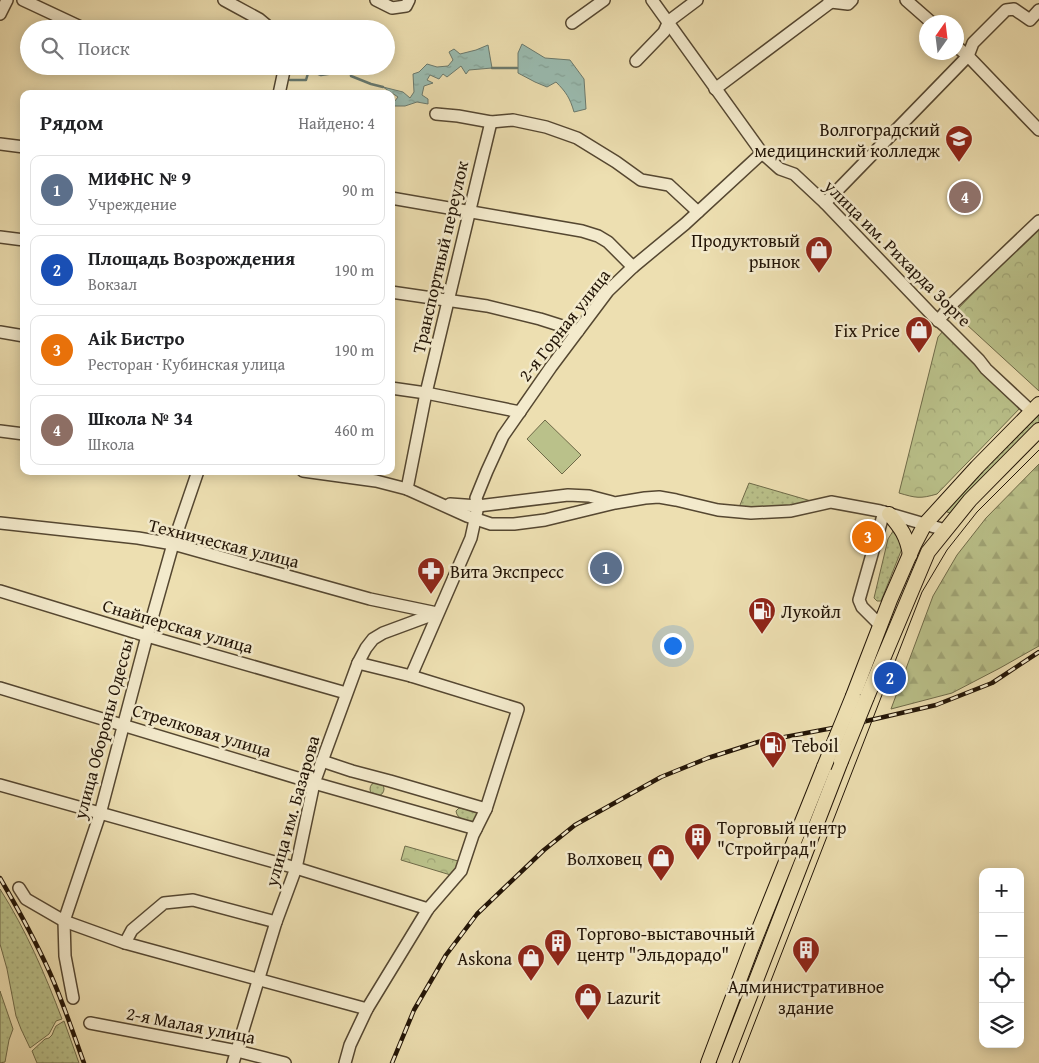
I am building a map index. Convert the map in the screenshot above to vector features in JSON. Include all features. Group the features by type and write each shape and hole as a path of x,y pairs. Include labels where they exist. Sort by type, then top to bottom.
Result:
{"main road":[{"path":"708,1063 890,600 925,524 1035,408"},
{"path":"724,1063 841,761 928,552 970,500 1039,430"},
{"path":"887,513 908,541 910,555"}],"street":[{"path":"0,14 7,0"},
{"path":"23,0 66,20"},
{"path":"224,0 260,20"},
{"path":"376,0 392,8 406,6 409,0"},
{"path":"572,23 604,0"},
{"name":"улица им. Рихарда Зорге","path":"652,0 762,153 780,169 794,174 825,203 986,370 1035,408"},
{"path":"636,61 664,32 669,22 697,0"},
{"path":"715,89 830,1 848,4 852,0"},
{"path":"906,0 923,15"},
{"path":"825,203 968,56 973,43 1006,10 1014,9 1030,20 1039,10"},
{"path":"964,53 1039,130"},
{"path":"280,90 283,75"},
{"path":"436,114 491,122 513,120 546,127 577,138 641,180 669,185 698,212"},
{"name":"Транспортный переулок","path":"407,489 426,393 491,122"},
{"path":"0,144 20,146"},
{"name":"2-я Горная улица","path":"476,519 478,506 476,498 504,436 608,291 762,153"},
{"path":"395,199 582,231 598,236 608,242 633,267"},
{"path":"938,321 951,305 1039,221"},
{"path":"0,237 20,240"},
{"path":"395,293 487,306 540,319 578,331"},
{"path":"0,332 20,335"},
{"path":"395,389 520,412"},
{"path":"0,430 20,433"},
{"name":"улица Обороны Одессы","path":"73,998 65,956 64,921 100,814 146,636 173,544 197,475"},
{"path":"332,475 376,481 407,489 491,524 514,524 571,514 615,503 659,497 718,510 761,513 791,511 831,502 887,513 945,530"},
{"path":"436,502 478,506 568,495 589,496 615,503"},
{"path":"881,626 862,607 859,600 887,513"},
{"path":"410,676 456,574 471,538 476,519"},
{"name":"Техническая улица","path":"0,523 138,538 173,544 370,599 437,613"},
{"name":"Снайперская улица","path":"0,591 146,636 346,693"},
{"name":"улица им. Базарова","path":"233,1063 276,922 296,868 314,783 358,663 366,648 378,636 437,613"},
{"path":"345,1063 350,1045 367,1009 428,909 461,871 473,835 486,809 518,709 410,676 358,663"},
{"name":"Стрелковая улица","path":"0,688 364,798 476,829"},
{"path":"322,761 486,809"},
{"path":"0,785 296,868 428,909"},
{"path":"19,888 26,899 64,921 125,943 367,1009"},
{"path":"125,943 132,930 164,903 193,900 276,922"},
{"name":"2-я Малая улица","path":"90,1022 237,1051 285,1063"}],"green space":[{"path":"1039,225 1039,391 954,313"},
{"path":"943,331 1023,405 937,494 914,497 899,493 938,337"},
{"path":"1039,413 1039,423 955,509 950,513 947,512 948,505"},
{"path":"545,420 581,455 562,474 527,439"},
{"path":"1039,464 1039,646 952,693 891,709 933,596 957,555 986,518"},
{"path":"749,483 818,503 792,510 738,510"},
{"path":"895,528 903,546 881,601 877,601 874,598 888,539"},
{"path":"374,782 380,782 384,789 380,796 374,796 370,792 370,786"},
{"path":"459,808 479,812 475,822 458,816 456,811"},
{"path":"405,846 458,861 454,876 401,860"},
{"path":"0,889 34,952 62,1019 56,1021 49,1034 30,1048 16,1016 0,944"},
{"path":"0,991 13,1029 5,1062 0,1063"},
{"path":"64,1021 79,1063 37,1063 32,1051 45,1039 49,1038 56,1026"}],"water":[{"path":"522,44 545,58 570,60 584,79 586,109 574,112 567,96 556,82 547,87 518,73 518,53"},
{"path":"488,45 492,68 469,70 466,74 461,66 447,77 443,74 439,79 430,75 427,80 433,83 424,86 422,95 428,99 428,104 417,102 405,106 395,106 395,101 398,97 395,95 395,90 403,92 410,98 414,92 413,74 419,72 427,64 437,67 448,66 453,60 449,52 454,49 460,54"}],"waterway":[{"path":"492,68 517,68"},
{"path":"290,80 306,80 308,75"},
{"path":"351,75 383,87"}],"tram line":[{"path":"739,1063 922,592 947,550 977,512 1039,450"}],"railway":[{"path":"392,1063 414,1010 446,955 477,914 544,850 575,825 661,777 708,758 758,742 849,725 936,705 992,683 1039,652"},
{"path":"0,878 50,973 84,1063"}],"place":[{"name":"Волгоградский медицинский колледж","path":"959,163"},
{"name":"Школа № 34","path":"965,197"},
{"name":"Продуктовый рынок","path":"819,274"},
{"name":"Fix Price","path":"919,354"},
{"name":"Aik Бистро","path":"868,537"},
{"name":"МИФНС № 9","path":"606,568"},
{"name":"Вита Экспресс","path":"431,595"},
{"name":"Лукойл","path":"762,635"},
{"name":"Площадь Возрождения","path":"890,678"},
{"name":"Teboil","path":"773,769"},
{"name":"Торговый центр \"Стройград\"","path":"698,861"},
{"name":"Волховец","path":"661,882"},
{"name":"Торгово-выставочный центр \"Эльдорадо\"","path":"558,967"},
{"name":"Административное здание","path":"806,974"},
{"name":"Askona","path":"531,982"},
{"name":"Lazurit","path":"588,1021"}]}
